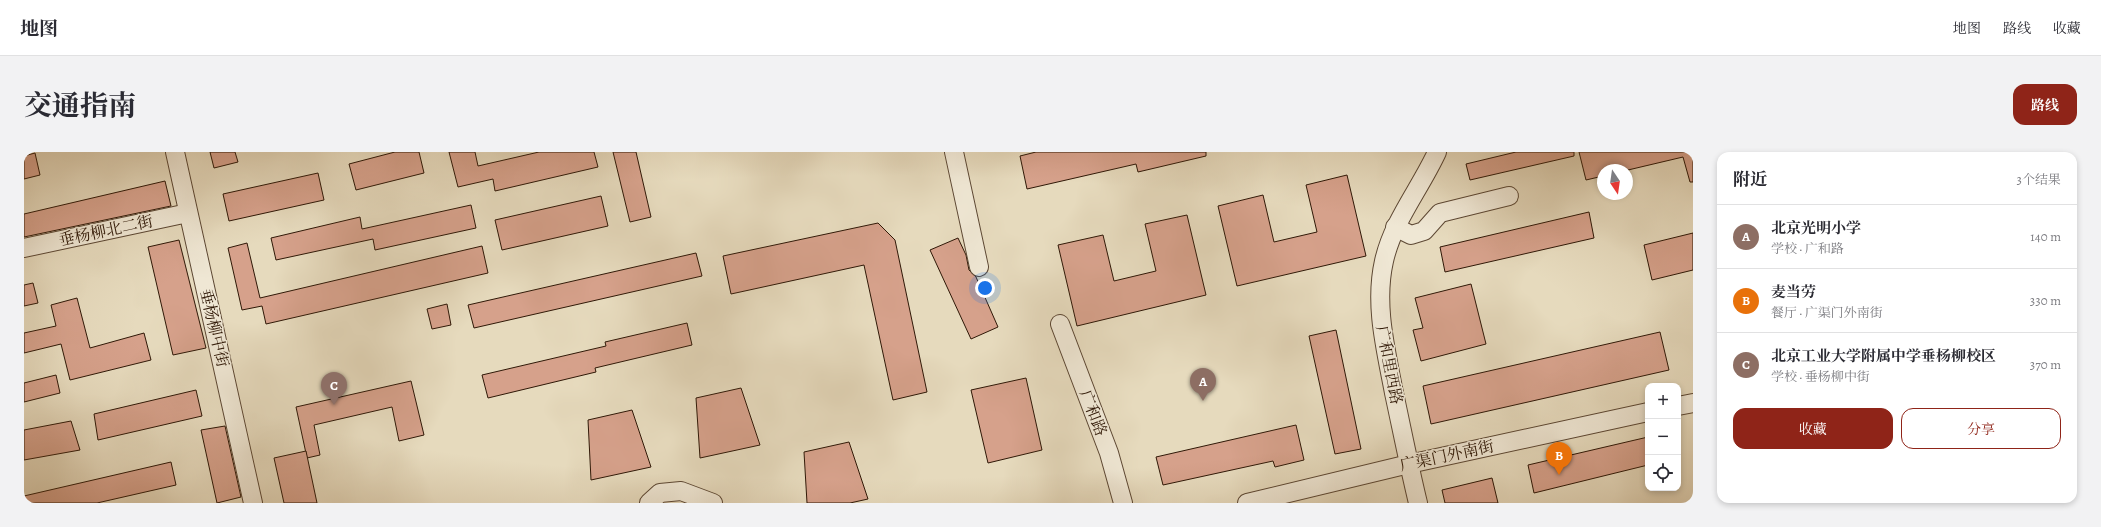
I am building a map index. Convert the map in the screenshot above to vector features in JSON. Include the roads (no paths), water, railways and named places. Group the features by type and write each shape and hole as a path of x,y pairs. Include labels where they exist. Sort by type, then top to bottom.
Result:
{"street":[{"name":"垂杨柳中街","path":"175,152 253,503"},
{"path":"954,152 979,266"},
{"name":"广和里西路","path":"1418,503 1380,317 1380,294 1384,261 1395,227 1436,152"},
{"path":"1395,227 1411,235 1424,231 1440,213 1509,196"},
{"name":"垂杨柳北二街","path":"24,248 188,213"},
{"name":"广和路","path":"1060,324 1109,453 1123,503"},
{"path":"1681,405 1693,403"},
{"name":"广渠门外南街","path":"1247,503 1409,464 1645,413"},
{"path":"649,503 660,493 681,491 713,503"}],"place":[{"name":"北京光明小学","path":"1203,401"},
{"name":"北京工业大学附属中学垂杨柳校区","path":"334,405"},
{"name":"麦当劳","path":"1559,475"}]}
